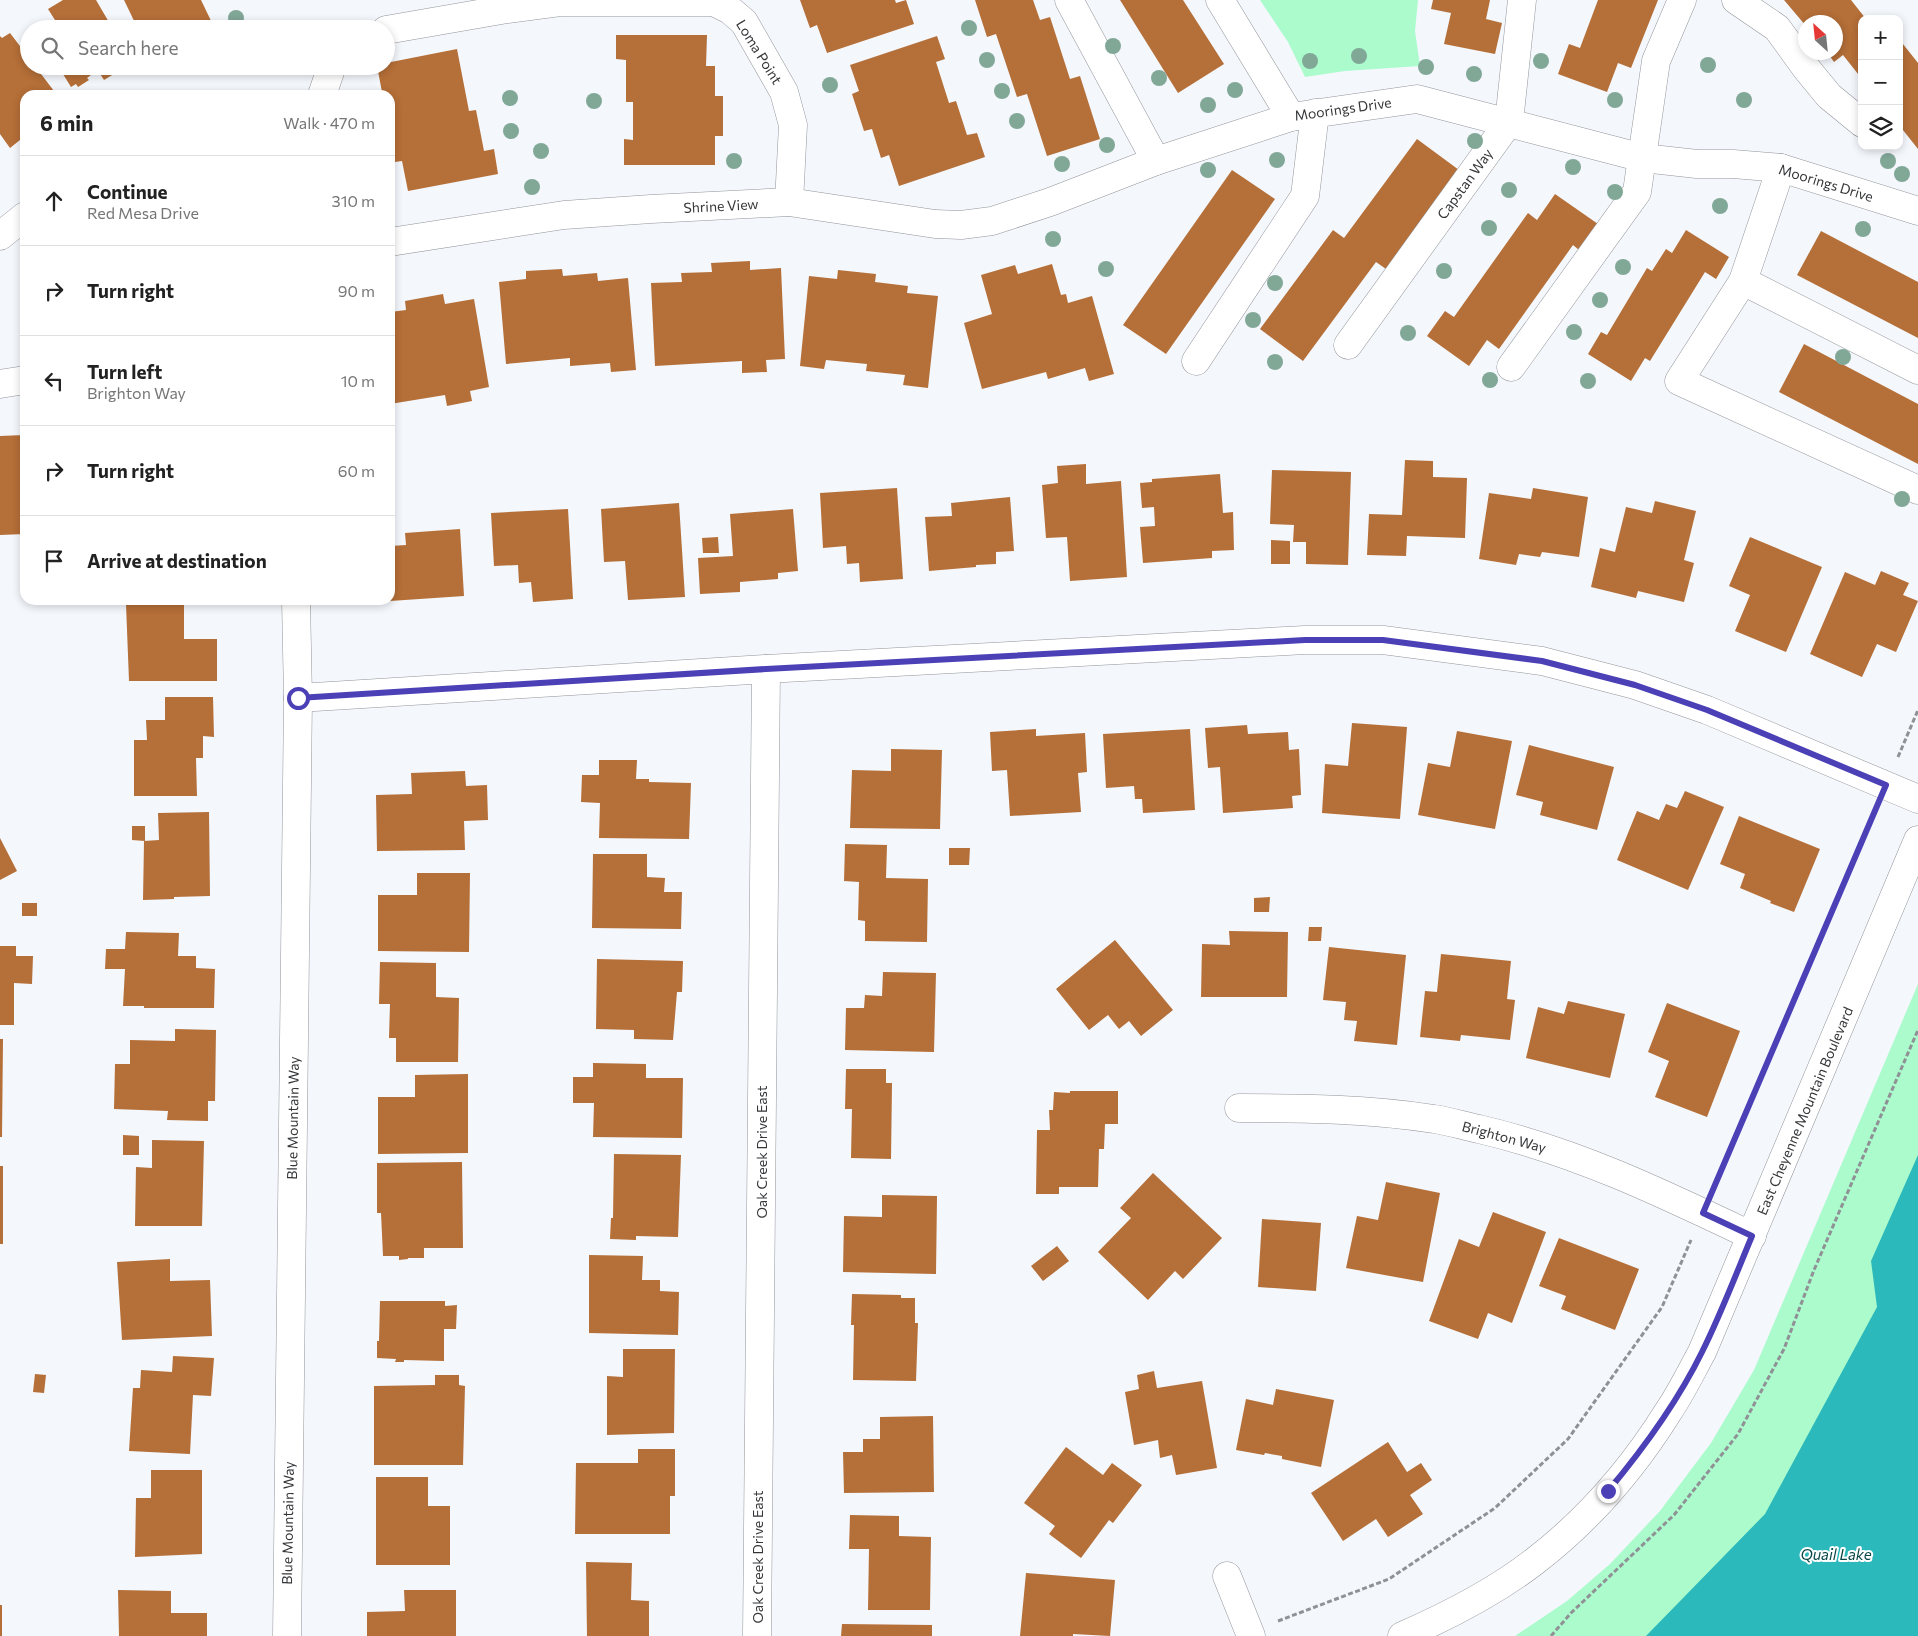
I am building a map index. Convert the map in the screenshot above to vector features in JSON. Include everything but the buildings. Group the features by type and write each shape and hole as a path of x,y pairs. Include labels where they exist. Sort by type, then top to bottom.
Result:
{"street":[{"path":"1070,0 1156,161"},
{"path":"1196,361 1305,196 1303,115 1220,0"},
{"name":"Capstan Way","path":"1348,345 1509,122 1522,0"},
{"path":"1511,367 1637,192 1656,62 1682,0"},
{"path":"1736,0 1777,28 1829,96 1858,120"},
{"name":"Loma Point","path":"395,28 560,2 714,2 730,10 744,22 784,92 793,126 789,202"},
{"path":"324,90 329,75"},
{"name":"Moorings Drive","path":"1050,202 1156,161 1303,115 1417,99 1643,158 1697,164 1733,164 1781,168 1918,211"},
{"path":"1781,168 1743,280 1679,381 1918,490"},
{"name":"Shrine View","path":"395,241 564,215 789,202 935,224 961,225 992,221 1050,202"},
{"path":"0,236 20,220"},
{"path":"1743,280 1918,370"},
{"path":"0,384 20,381"},
{"name":"Blue Mountain Way","path":"287,1636 298,698 296,605"},
{"path":"298,698 766,669 1305,640 1383,640 1542,661 1635,685 1707,710 1918,799"},
{"name":"Oak Creek Drive East","path":"758,1636 766,669"},
{"name":"East Cheyenne Mountain Boulevard","path":"1402,1636 1480,1597 1534,1562 1570,1531 1608,1491 1639,1454 1678,1394 1702,1352 1918,840"},
{"name":"Brighton Way","path":"1238,1108 1365,1111 1436,1119 1508,1136 1581,1159 1646,1185 1752,1236"},
{"path":"1227,1576 1251,1634"}],"path":[{"path":"1251,1634 1390,1579 1495,1508 1568,1439 1662,1307 1918,710"},
{"path":"1551,1636 1571,1614 1674,1515 1738,1434 1784,1349 1814,1270 1918,1030"}],"green space":[{"path":"1260,0 1418,0 1415,31 1420,66 1345,71 1305,77 1288,42"},
{"path":"1918,984 1918,1636 1515,1636 1567,1601 1610,1564 1660,1511 1711,1443 1754,1370"}],"water":[{"name":"Quail Lake","path":"1918,1155 1918,1636 1646,1636 1765,1514 1877,1307 1871,1261"}],"route":[{"path":"298,698 766,669 1305,640 1383,640 1542,661 1635,685 1707,710 1886,785 1703,1213 1752,1236 1702,1352 1668,1411 1639,1454 1608,1491"}]}
